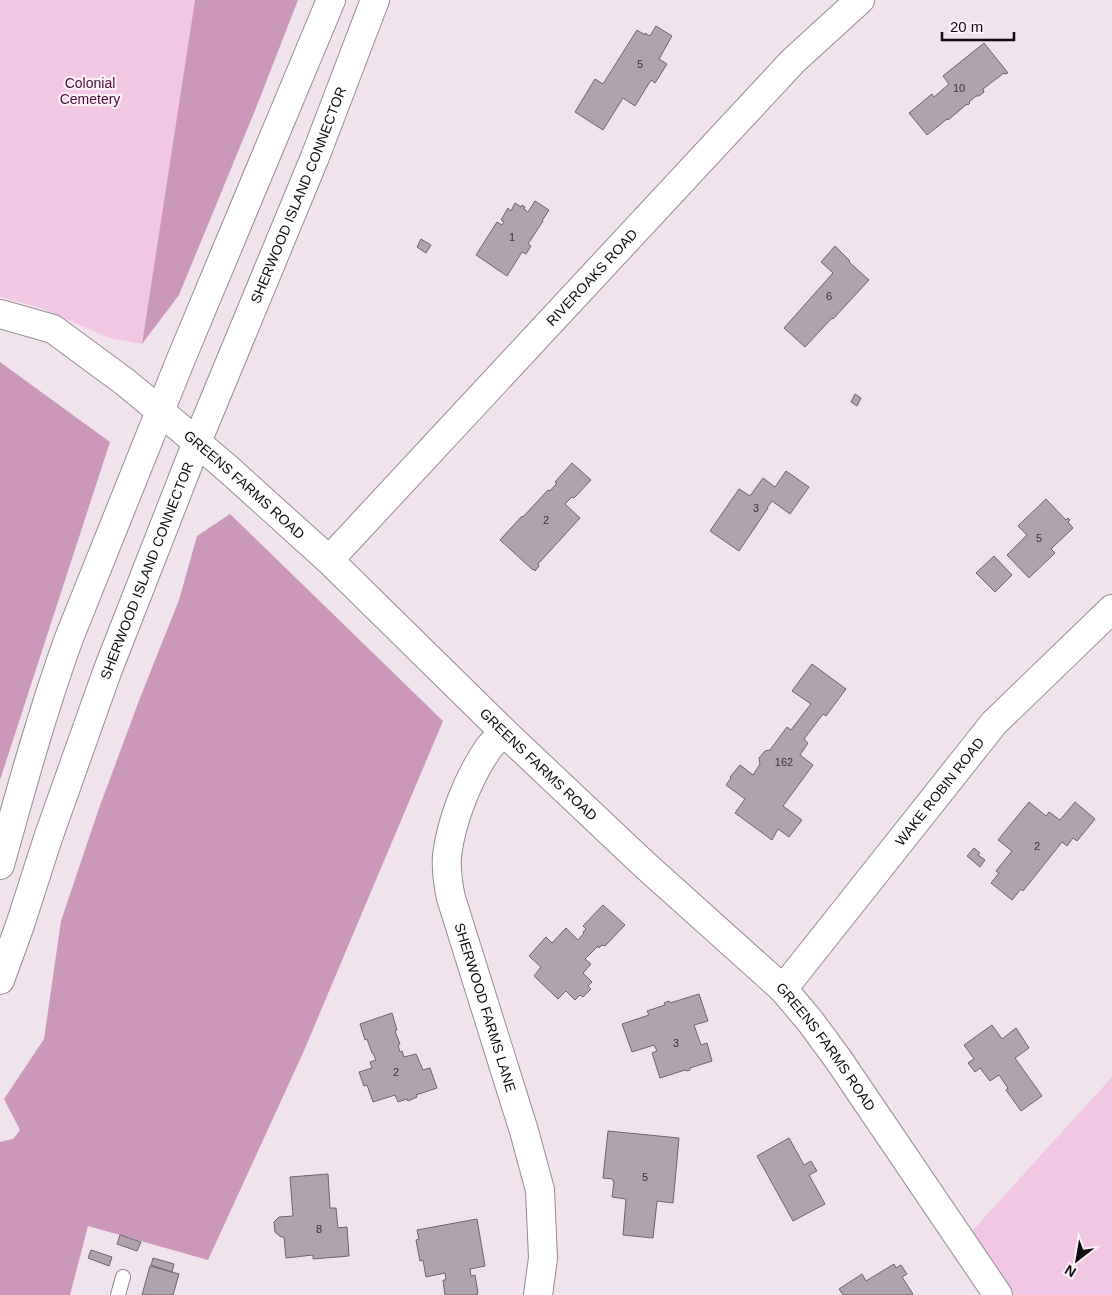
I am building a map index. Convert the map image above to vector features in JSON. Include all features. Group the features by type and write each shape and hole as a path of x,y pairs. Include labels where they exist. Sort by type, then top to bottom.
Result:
{"main road":[{"path":"0,865 54,680 86,595 160,411 331,0"},
{"name":"SHERWOOD ISLAND CONNECTOR","path":"0,980 107,672 197,442 315,157 375,0"},
{"name":"RIVEROAKS ROAD","path":"330,560 793,61 860,0"},
{"name":"GREENS FARMS ROAD","path":"0,314 53,329 125,382 197,442 330,560 504,732 646,866 783,989 838,1059 998,1295"},
{"name":"WAKE ROBIN ROAD","path":"783,989 994,723 1112,609"},
{"name":"SHERWOOD FARMS LANE","path":"504,732 489,748 478,767 456,816 447,857 447,878 450,898 524,1131 540,1190 543,1258 538,1295"}],"lane":[{"path":"118,1295 123,1277"}],"green space":[{"name":"Colonial Cemetery","path":"0,0 195,0 142,344 109,338 41,308 0,297"},
{"path":"1112,1077 1112,1295 998,1295 962,1242"}],"shaded area":[{"path":"195,0 298,0 179,295 142,344"},
{"path":"0,362 110,442 0,780"},
{"path":"230,514 443,721 303,1053 208,1260 88,1226 70,1295 0,1295 0,1142 13,1139 20,1130 4,1099 44,1039 61,921 98,811 179,600 197,536"}],"building":[{"path":"656,26 672,36 659,59 667,64 655,83 651,80 635,106 623,98 603,130 575,112 595,79 603,84 637,30 650,36"},
{"path":"984,43 1008,73 1004,73 983,89 984,92 976,96 968,105 927,135 909,113 932,94 934,97 949,84 943,76"},
{"path":"535,201 549,210 528,244 531,246 526,254 522,252 507,276 476,255 497,222 502,225 504,222 501,220 508,208 511,211 515,203 525,207 524,209 528,212"},
{"path":"421,239 431,245 426,253 417,247"},
{"path":"835,246 869,280 805,347 784,328 833,273 821,262"},
{"path":"855,394 861,398 857,406 851,402"},
{"path":"572,463 591,480 574,498 572,497 565,504 580,518 538,564 539,566 535,571 500,540 548,490 550,491 557,483 555,482"},
{"path":"786,471 809,487 790,514 772,501 739,551 710,531 739,489 750,496 763,478 775,487"},
{"path":"1046,499 1066,520 1068,518 1070,520 1068,522 1073,528 1051,549 1055,553 1029,578 1007,555 1027,535 1018,526"},
{"path":"994,556 1012,575 995,592 976,573"},
{"path":"812,664 846,689 826,716 823,714 804,739 808,743 800,755 813,765 783,806 802,820 789,837 778,829 772,840 735,813 745,799 726,785 740,765 753,775 760,764 759,758 765,751 770,750 787,727 791,730 811,704 792,691"},
{"path":"1029,802 1046,816 1049,812 1060,820 1075,802 1095,819 1077,841 1073,838 1067,846 1062,842 1023,891 1021,889 1012,900 991,883 999,873 996,871 1012,851 998,840"},
{"path":"974,848 980,853 978,855 985,860 980,867 967,856"},
{"path":"603,905 625,925 605,946 602,945 599,948 598,946 585,959 591,964 583,973 592,982 588,986 591,989 583,997 580,995 575,1000 566,991 558,999 534,976 541,967 529,956 546,937 552,943 566,928 578,940 586,929 583,926"},
{"path":"699,994 708,1021 694,1025 701,1045 707,1043 712,1061 690,1068 690,1070 660,1078 652,1053 657,1051 654,1045 632,1052 622,1024 649,1015 647,1011 665,1005 664,1003 669,1001 670,1003"},
{"path":"392,1013 397,1030 395,1031 400,1044 398,1045 400,1052 402,1051 404,1057 416,1054 423,1070 430,1068 437,1088 416,1095 417,1097 408,1101 407,1099 398,1102 395,1095 373,1102 367,1085 364,1086 359,1072 372,1068 370,1062 376,1060 367,1039 365,1040 360,1024"},
{"path":"992,1025 1002,1039 1016,1028 1029,1048 1015,1058 1042,1096 1021,1111 1006,1090 1008,1088 999,1075 990,1081 980,1068 975,1072 968,1063 974,1059 964,1045"},
{"path":"608,1131 679,1138 673,1203 657,1201 653,1238 623,1235 626,1199 612,1197 613,1179 603,1178"},
{"path":"789,1138 804,1165 811,1161 817,1171 809,1175 825,1204 793,1221 757,1156"},
{"path":"328,1174 330,1208 336,1208 338,1228 347,1227 349,1256 313,1259 313,1255 286,1258 284,1237 275,1232 274,1222 279,1217 293,1216 290,1177"},
{"path":"477,1219 485,1266 470,1269 471,1276 475,1275 478,1293 477,1295 445,1295 443,1280 446,1280 445,1273 426,1277 423,1260 420,1261 416,1240 419,1239 417,1230"},
{"path":"120,1235 141,1242 137,1251 117,1244"},
{"path":"91,1250 112,1257 109,1266 88,1258"},
{"path":"153,1258 174,1264 172,1272 151,1265"},
{"path":"894,1264 896,1268 901,1265 907,1274 902,1277 912,1295 843,1295 839,1289 862,1274 866,1281"},
{"path":"150,1266 179,1274 173,1295 142,1295"}]}
